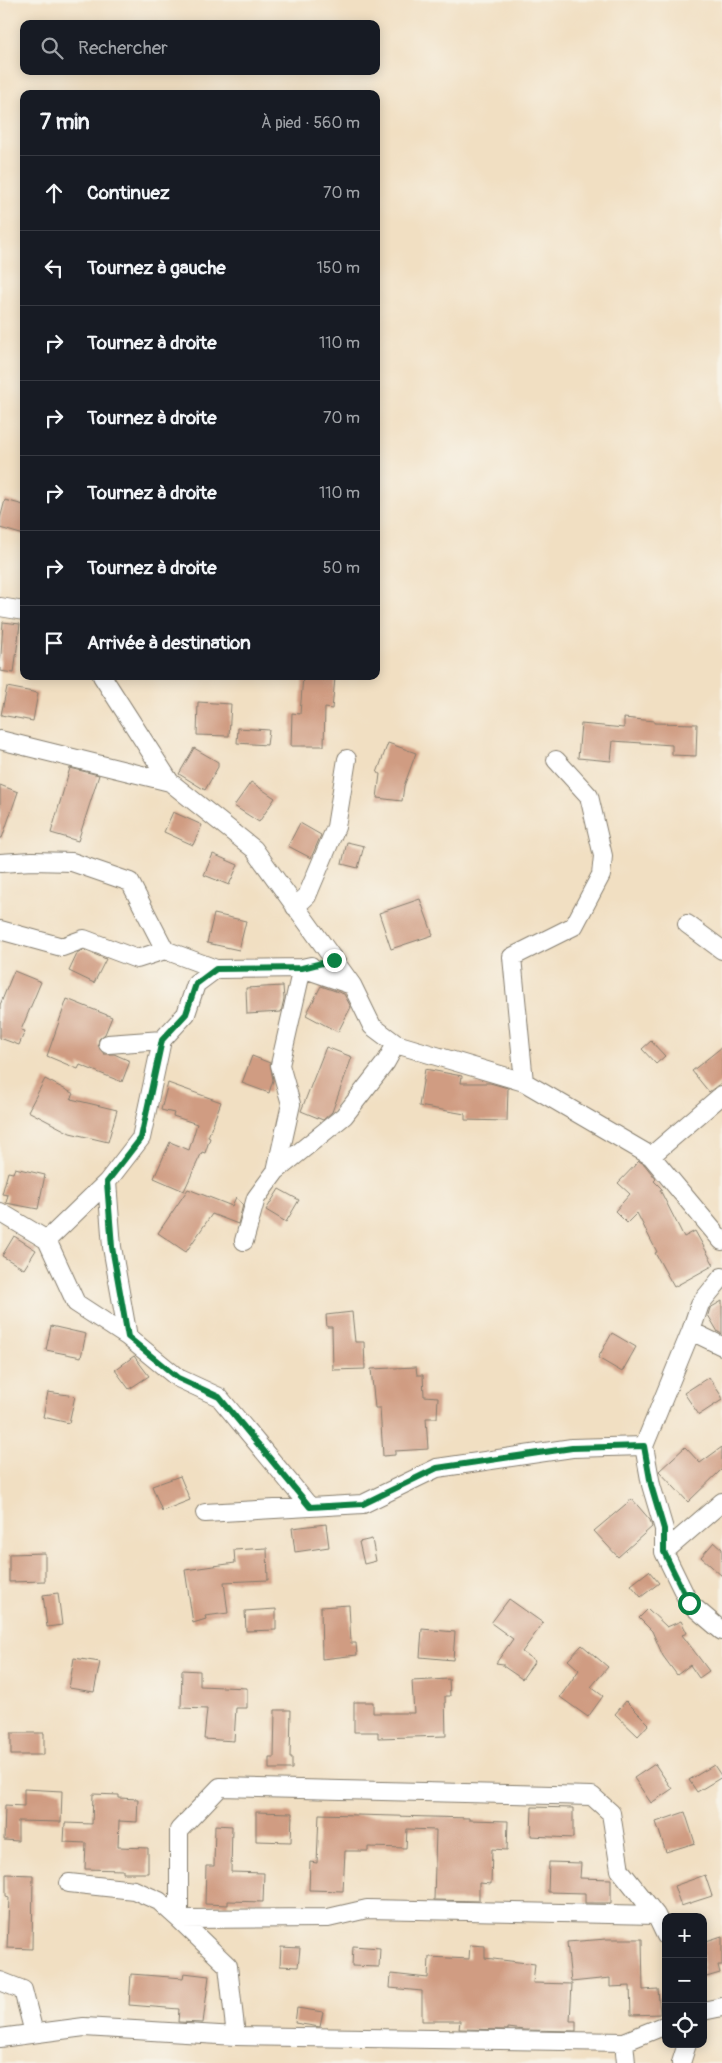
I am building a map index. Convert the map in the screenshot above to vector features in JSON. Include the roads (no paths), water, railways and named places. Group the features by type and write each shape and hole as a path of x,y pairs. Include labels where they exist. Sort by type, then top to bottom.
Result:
{"street":[{"path":"0,607 20,610"},
{"path":"105,680 170,782 254,849 352,985 372,1026 396,1044 524,1082 650,1156 722,1241"},
{"path":"0,740 170,782"},
{"path":"296,906 307,896 336,827 347,759"},
{"path":"524,1082 512,957 574,926 601,875 603,856 589,796 556,760"},
{"path":"0,863 32,861 72,862 130,882 165,950"},
{"path":"687,924 722,950"},
{"path":"0,930 62,946 84,939 137,959 165,950 216,969 302,968 334,960"},
{"path":"302,968 352,985"},
{"path":"276,1171 291,1104 280,1065 302,968"},
{"path":"47,1240 107,1182 141,1138 162,1040 186,1014 196,984 216,969"},
{"path":"108,1044 162,1040"},
{"path":"244,1242 256,1198 276,1171 344,1116 386,1062 396,1044"},
{"path":"650,1156 722,1095"},
{"path":"107,1182 112,1247 128,1337"},
{"path":"0,1212 47,1240 76,1304 128,1337 178,1378 219,1397 310,1507"},
{"path":"722,1277 700,1304 691,1332 644,1446 651,1485 664,1529 664,1552 689,1603 722,1631"},
{"path":"691,1332 722,1346"},
{"path":"205,1513 363,1504 437,1468 572,1448 644,1446"},
{"path":"664,1552 722,1502"},
{"path":"179,1918 179,1830 220,1787 592,1796 611,1813 620,1870 656,1915 662,1928"},
{"path":"69,1883 134,1890 159,1901 179,1918 228,1966 236,2036"},
{"path":"179,1918 328,1918 367,1909 656,1915"},
{"path":"0,1981 23,1990 34,2033"},
{"path":"707,2010 722,2007"},
{"path":"0,2038 84,2027 236,2036 624,2042 662,2027"},
{"path":"624,2042 626,2063"},
{"path":"681,2063 687,2048"}]}
